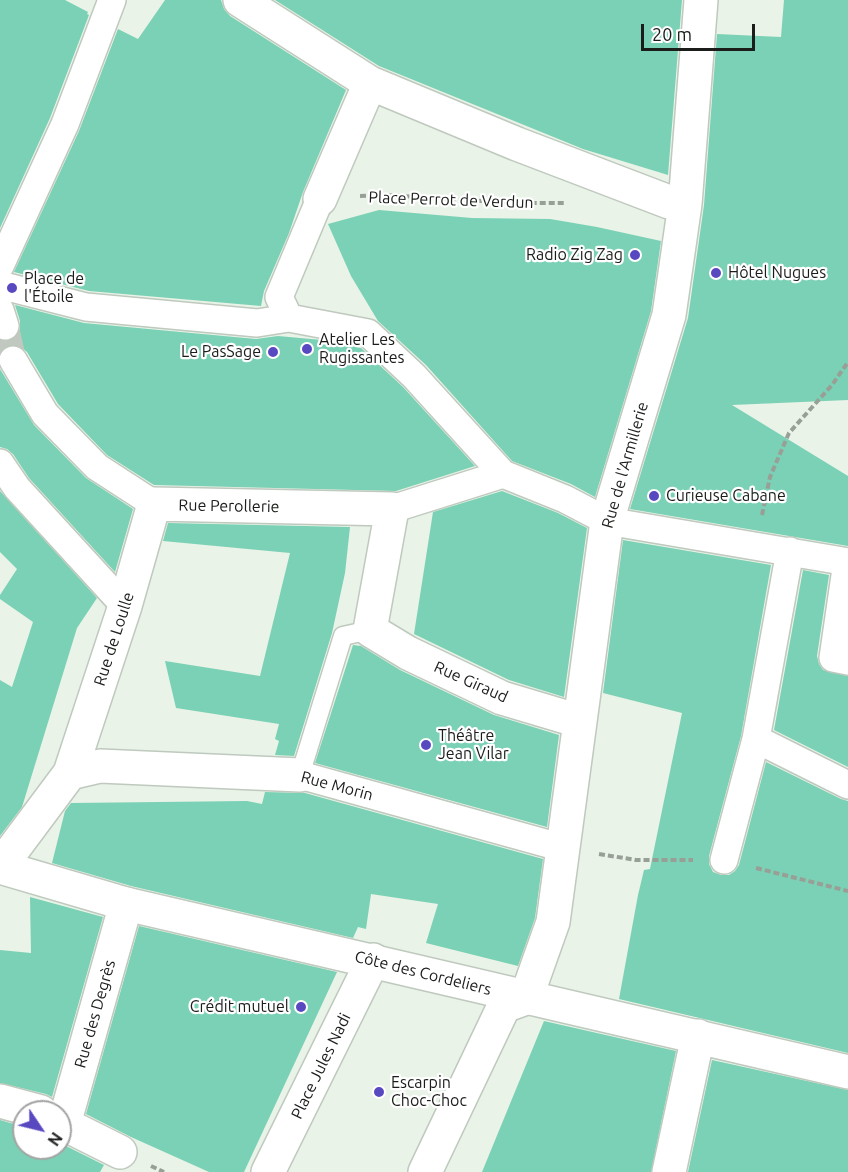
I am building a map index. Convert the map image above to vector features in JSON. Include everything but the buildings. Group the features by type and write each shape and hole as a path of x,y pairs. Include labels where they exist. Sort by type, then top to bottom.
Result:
{"street":[{"path":"0,266 65,124 112,0"},
{"path":"240,0 370,83 517,144 677,203"},
{"name":"Rue de l'Armillerie","path":"526,998 553,922 607,521 669,315 677,203 701,0"},
{"path":"289,318 279,297 370,83"},
{"path":"0,285 86,307 257,323 289,318 368,333 414,376 503,474 565,499 607,521 848,562 833,657 848,662"},
{"name":"Rue Perollerie","path":"13,360 45,414 97,467 154,504 392,509 503,474"},
{"path":"0,463 17,488 125,606"},
{"name":"Rue de Loulle","path":"0,867 70,773 125,606 154,504"},
{"path":"370,630 392,509"},
{"path":"724,860 756,739 790,551"},
{"name":"Rue Giraud","path":"370,630 408,653 502,698 579,721"},
{"path":"756,739 848,785"},
{"name":"Rue Morin","path":"70,773 100,766 300,775 562,848"},
{"name":"Côte des Cordeliers","path":"0,867 126,904 848,1072"},
{"name":"Rue des Degrès","path":"62,1100 126,904"},
{"name":"Place Jules Nadi","path":"268,1172 373,960"},
{"path":"425,1172 504,1006 526,998"},
{"path":"669,1172 698,1036"},
{"path":"72,1128 120,1152"}],"lane":[{"path":"300,775 343,636 370,630"}],"path":[{"name":"Place Perrot de Verdun","path":"320,199 386,195 515,203 574,203"},
{"path":"770,477 789,433 832,386 848,362"}],"tunnel":[{"path":"5,326 13,360"}],"place":[{"name":"Radio Zig Zag","path":"635,255"},
{"name":"Hôtel Nugues","path":"716,273"},
{"name":"Place de l'Étoile","path":"12,288"},
{"name":"Atelier Les Rugissantes","path":"307,349"},
{"name":"Le PasSage","path":"273,352"},
{"name":"Curieuse Cabane","path":"654,496"},
{"name":"Théâtre Jean Vilar","path":"426,745"},
{"name":"Crédit mutuel","path":"301,1007"},
{"name":"Escarpin Choc-Choc","path":"379,1092"}]}
